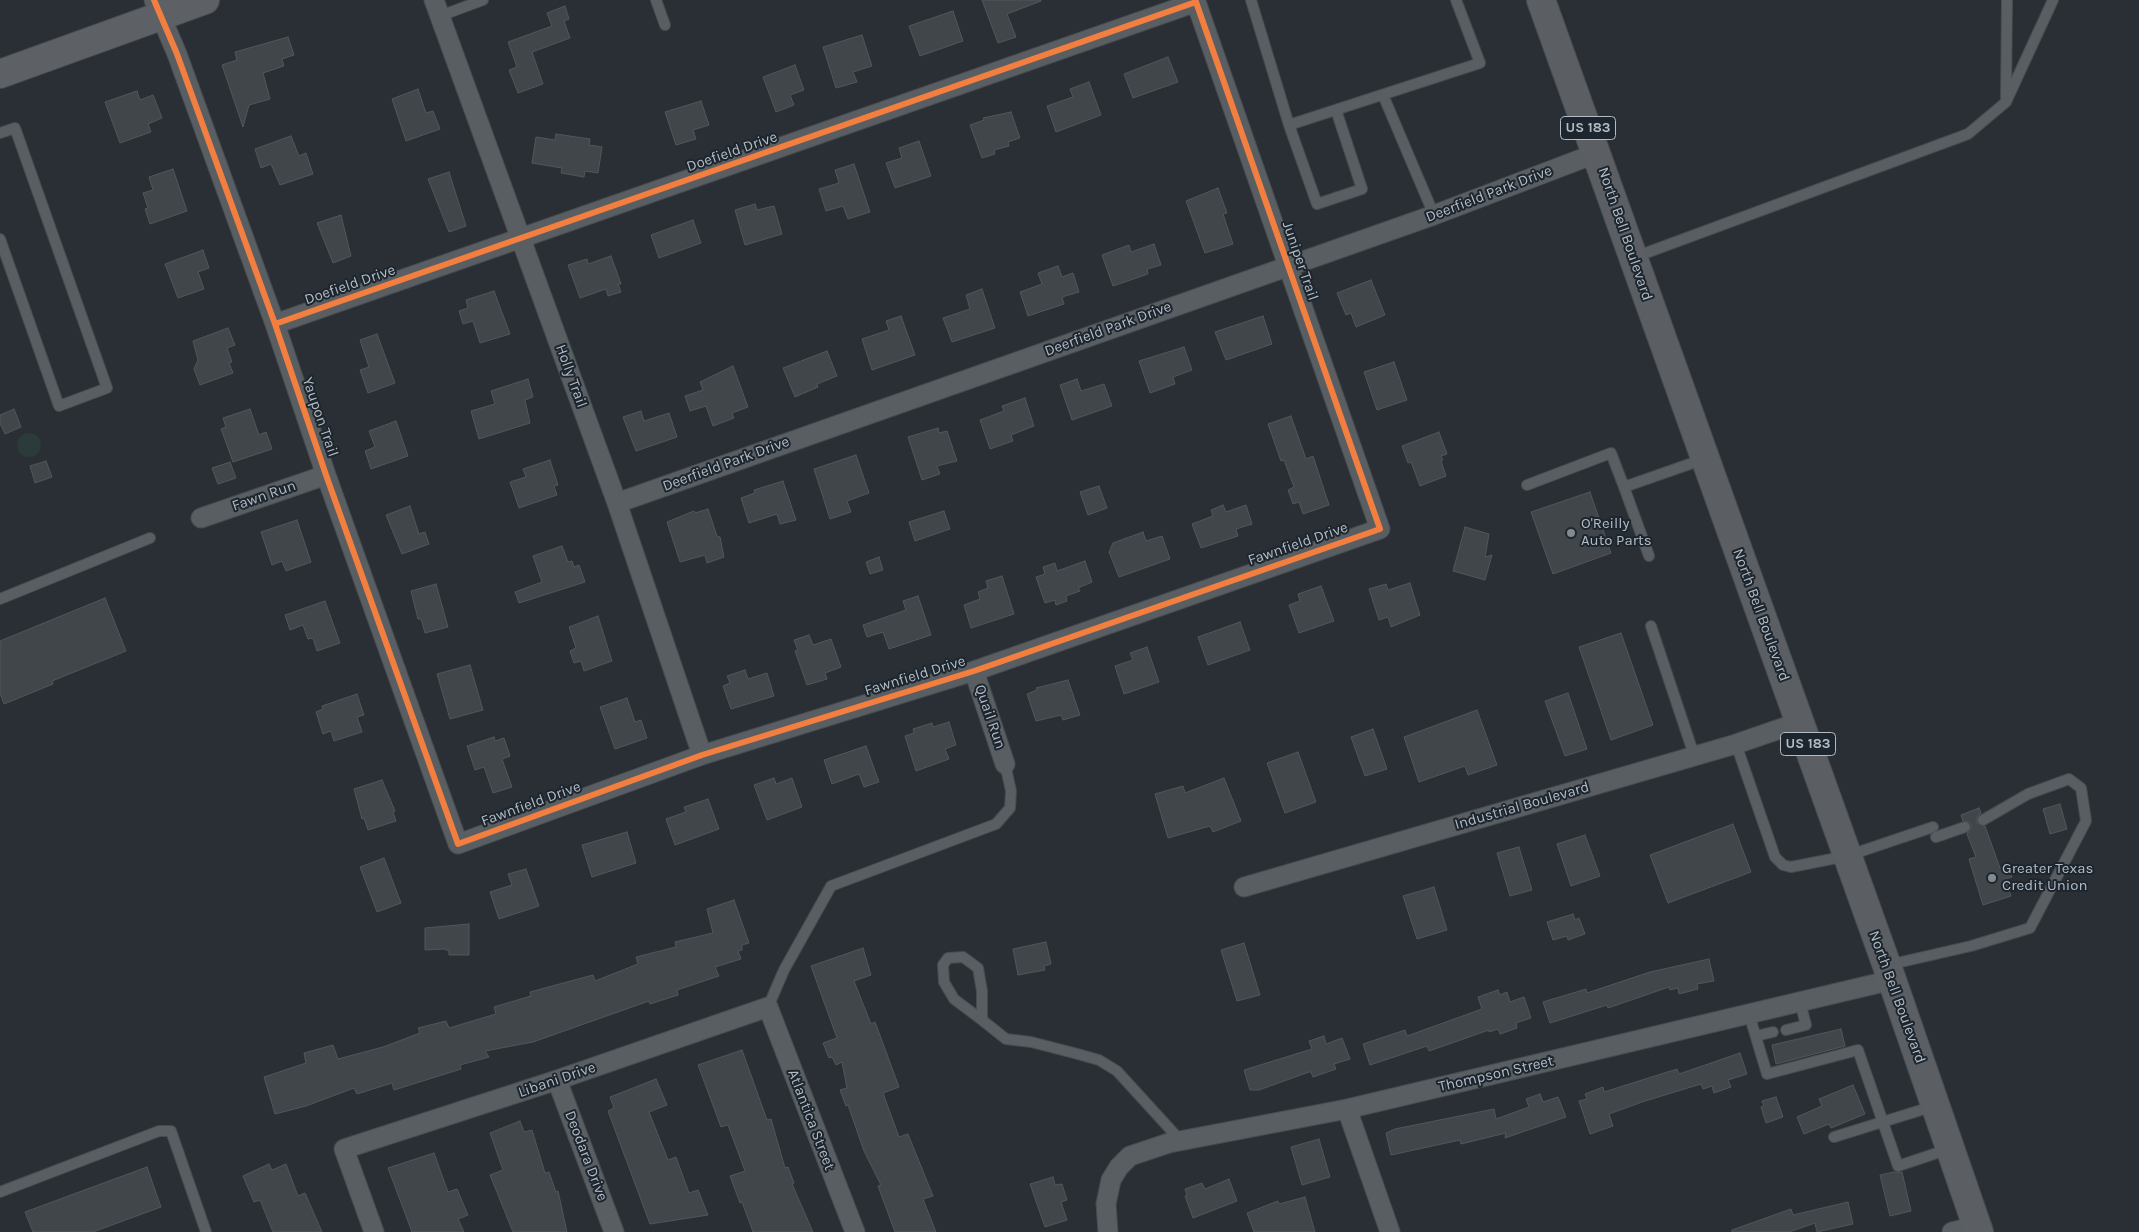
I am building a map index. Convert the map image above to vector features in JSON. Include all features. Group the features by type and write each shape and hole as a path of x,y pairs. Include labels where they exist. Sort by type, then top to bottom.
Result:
{"main road":[{"path":"0,74 157,8 205,0"},
{"name":"North Bell Boulevard","path":"1541,0 1597,153 1704,459 1800,722 1950,1148 1969,1230"}],"street":[{"name":"Doefield Drive","path":"275,324 1196,2"},
{"name":"Juniper Trail","path":"1196,2 1380,529"},
{"name":"Yaupon Trail","path":"157,8 177,54 275,324 326,474 458,844"},
{"name":"Holly Trail","path":"437,8 617,503 702,755"},
{"name":"Deerfield Park Drive","path":"617,503 1434,215 1597,153"},
{"name":"Fawn Run","path":"201,518 326,474"},
{"name":"Fawnfield Drive","path":"458,844 702,755 974,671 1380,529"},
{"name":"Quail Run","path":"974,671 1005,764"},
{"name":"Industrial Boulevard","path":"1244,887 1736,744 1800,722"},
{"name":"Thompson Street","path":"1108,1232 1106,1204 1111,1180 1119,1167 1130,1156 1180,1140 1347,1109 1800,1002 1889,973"},
{"name":"Libani Drive","path":"374,1232 344,1149 557,1080 768,1007"},
{"name":"Atlantica Street","path":"768,1007 855,1232"},
{"name":"Deodara Drive","path":"557,1080 614,1232"},
{"path":"1347,1109 1390,1232"}],"lane":[{"path":"437,8 482,0"},
{"path":"656,0 665,25"},
{"path":"1251,0 1289,125 1317,204 1362,189 1336,110"},
{"path":"1289,125 1480,63 1456,0"},
{"path":"2006,102 2007,0"},
{"path":"1634,258 1968,134 2006,102 2053,0"},
{"path":"1384,95 1434,215"},
{"path":"0,133 15,128 107,388 59,406 0,239"},
{"path":"1527,485 1612,453 1649,556"},
{"path":"1624,487 1704,459"},
{"path":"0,599 150,538"},
{"path":"1651,626 1694,755"},
{"path":"1736,744 1775,856 1783,865 1791,866 1847,856 1935,832 1965,828"},
{"path":"768,1007 784,970 831,886 996,824 1010,808 1011,791 1005,764"},
{"path":"1889,973 2030,928 2086,821 2081,788 2069,779 2028,794 1983,820"},
{"path":"982,1020 982,991 978,968 963,957 948,958 943,965 944,982 954,999 1006,1039 1031,1042 1099,1060 1117,1071 1180,1140"},
{"path":"1786,1030 1806,1025 1800,1002"},
{"path":"1750,1014 1767,1074 1858,1050 1898,1166 1950,1148"},
{"path":"1756,1036 1773,1032"},
{"path":"1834,1137 1935,1106"},
{"path":"0,1192 159,1131 171,1131 206,1232"}],"shaded area":[{"path":"29,433 34,434 40,440 40,450 34,456 29,457 24,456 18,450 17,445 18,440 24,434"}],"building":[{"path":"982,0 1041,1 1007,14 1016,37 998,43"},
{"path":"565,6 569,19 564,21 570,38 532,52 543,84 518,93 509,70 517,67 508,42 552,26 547,13"},
{"path":"953,11 963,41 920,56 909,26"},
{"path":"862,35 872,66 853,72 857,82 836,88 823,47"},
{"path":"288,37 294,55 282,59 284,66 263,73 270,99 249,105 243,127 222,65 237,60 235,52"},
{"path":"1168,57 1178,82 1133,98 1124,74"},
{"path":"795,65 804,90 790,95 794,105 776,112 763,77"},
{"path":"1089,82 1101,115 1056,132 1047,106 1073,97 1070,89"},
{"path":"418,89 426,113 433,111 440,129 406,141 392,99"},
{"path":"137,91 140,100 153,95 162,118 148,124 151,132 120,143 105,102"},
{"path":"701,101 709,125 693,130 696,139 676,145 665,112"},
{"path":"1011,112 1020,138 1008,142 1009,146 994,150 995,154 982,158 970,125 984,120 983,118"},
{"path":"556,134 590,139 589,145 602,147 598,173 585,171 584,177 561,173 562,168 532,163 536,137 555,140"},
{"path":"291,136 299,156 306,153 313,174 280,185 271,164 261,168 255,149"},
{"path":"919,141 931,176 895,188 886,163 902,158 899,148"},
{"path":"854,164 870,212 848,219 843,206 826,211 819,189 839,183 835,170"},
{"path":"173,169 187,211 150,224 145,209 148,208 143,193 153,190 149,177"},
{"path":"449,172 466,226 449,232 428,179"},
{"path":"1218,188 1227,213 1223,214 1233,244 1205,253 1186,201"},
{"path":"755,204 757,210 774,206 782,234 745,245 735,210"},
{"path":"341,215 351,256 333,263 317,223"},
{"path":"693,220 701,243 659,258 651,235"},
{"path":"1154,244 1161,265 1147,269 1148,274 1113,286 1102,255 1129,245 1131,252"},
{"path":"203,250 209,268 198,272 204,289 178,298 165,264"},
{"path":"611,256 621,284 618,284 621,292 608,296 606,289 580,298 568,265 587,259 588,264"},
{"path":"1058,266 1062,277 1073,273 1079,292 1062,297 1064,304 1028,316 1020,292 1042,284 1038,273"},
{"path":"1371,280 1385,315 1356,327 1351,313 1346,315 1337,293"},
{"path":"982,289 995,328 952,342 943,318 970,309 966,295"},
{"path":"494,291 510,334 480,343 473,321 463,324 459,311 468,308 466,300"},
{"path":"901,316 915,355 872,370 862,339 889,330 886,321"},
{"path":"1263,316 1272,344 1226,360 1215,332"},
{"path":"228,328 235,345 227,348 232,362 229,363 233,373 200,385 194,369 198,360 193,341"},
{"path":"377,334 395,383 368,393 360,370 369,367 360,340"},
{"path":"1184,347 1192,370 1173,377 1175,384 1150,393 1139,361"},
{"path":"827,351 837,376 817,384 818,387 795,397 783,368"},
{"path":"1394,362 1407,400 1377,410 1364,372"},
{"path":"733,366 748,407 732,413 734,418 713,426 706,406 690,411 685,396 703,390 700,382"},
{"path":"528,379 533,397 525,400 530,423 479,439 471,411 495,404 491,391"},
{"path":"1077,379 1081,391 1104,384 1112,406 1072,420 1060,385"},
{"path":"1025,398 1034,426 1011,435 1013,441 990,449 980,420 1004,411 1002,406"},
{"path":"14,409 21,427 5,434 0,423 0,415"},
{"path":"250,409 259,435 266,432 272,449 233,462 221,429 226,427 223,418"},
{"path":"641,411 644,421 669,413 677,437 636,451 623,417"},
{"path":"1291,416 1306,459 1313,456 1329,505 1303,514 1299,502 1293,504 1288,490 1294,487 1284,460 1281,461 1268,424"},
{"path":"396,421 408,456 371,469 365,451 375,447 369,431"},
{"path":"938,428 939,433 947,431 957,461 937,466 940,474 922,480 908,437"},
{"path":"1439,432 1447,454 1441,456 1446,476 1420,486 1411,462 1408,463 1402,446"},
{"path":"856,455 869,493 847,501 851,512 830,519 814,469"},
{"path":"550,460 558,485 554,486 557,495 519,508 510,482 526,477 523,469"},
{"path":"46,461 52,477 35,483 30,466"},
{"path":"230,462 236,478 218,484 212,468"},
{"path":"783,481 796,520 780,524 777,514 749,523 741,498 755,493 754,490"},
{"path":"1099,486 1107,508 1088,515 1080,492"},
{"name":"O'Reilly Auto Parts","path":"1590,492 1611,553 1553,574 1531,512"},
{"path":"1223,505 1226,512 1246,505 1252,524 1236,529 1238,536 1201,548 1192,524 1213,516 1211,510"},
{"path":"410,506 419,534 425,532 429,544 402,554 386,515"},
{"path":"708,509 717,536 720,537 724,557 707,563 705,555 680,562 667,522 694,511 695,513"},
{"path":"944,511 950,529 915,541 909,522"},
{"path":"297,520 311,562 286,571 282,561 272,565 261,532"},
{"path":"1465,527 1489,534 1485,557 1492,555 1485,580 1453,571"},
{"path":"1143,532 1146,541 1162,536 1170,559 1119,577 1109,552 1113,543"},
{"path":"562,546 568,562 572,561 574,567 579,565 585,582 519,603 515,592 542,582 533,556"},
{"path":"879,557 883,570 870,574 866,562"},
{"path":"1085,561 1092,582 1078,588 1080,591 1066,596 1067,601 1056,605 1055,600 1045,603 1036,577 1045,574 1043,567 1055,563 1057,571"},
{"path":"1002,576 1014,614 971,628 964,605 980,599 978,592 988,588 986,581"},
{"path":"1410,583 1420,615 1391,627 1388,617 1379,620 1369,589 1386,584 1388,590"},
{"path":"436,584 448,627 425,633 421,619 418,619 411,591"},
{"path":"1321,586 1334,621 1299,633 1289,605 1300,601 1298,594"},
{"path":"918,596 931,635 889,649 883,632 867,637 863,625 906,610 903,601"},
{"path":"105,598 126,651 52,681 53,684 4,704 0,693 0,641"},
{"path":"325,601 340,643 317,651 313,638 308,639 303,625 290,630 285,615"},
{"path":"598,616 612,661 584,671 581,661 574,663 570,651 576,648 569,627"},
{"path":"1240,622 1250,650 1208,665 1198,637"},
{"path":"1621,633 1653,725 1611,740 1579,647"},
{"path":"809,635 813,645 831,639 841,667 825,673 827,679 807,685 795,651 798,650 794,640"},
{"path":"1147,647 1159,682 1124,694 1115,666 1133,660 1130,653"},
{"path":"470,665 483,710 450,719 437,674"},
{"path":"745,670 748,679 767,673 774,696 731,709 723,686 730,683 727,676"},
{"path":"1068,680 1080,715 1063,720 1061,715 1036,721 1027,694 1037,690 1036,688"},
{"path":"1568,693 1587,749 1565,756 1545,701"},
{"path":"357,694 364,715 357,717 362,732 334,741 331,731 323,734 316,712 323,709 322,706"},
{"path":"627,698 635,722 641,720 647,738 615,749 600,707"},
{"path":"1477,710 1497,765 1468,775 1465,766 1419,782 1404,737"},
{"path":"949,722 956,745 945,749 949,759 916,771 905,736 914,733 913,729 932,723 933,727"},
{"path":"1373,729 1387,769 1365,776 1351,737"},
{"path":"494,737 495,741 504,738 510,756 502,759 512,787 493,793 484,767 475,770 467,746"},
{"path":"866,746 879,782 864,787 859,774 832,784 824,760"},
{"path":"1298,752 1316,802 1285,813 1267,763"},
{"path":"774,778 776,784 792,778 802,807 767,820 754,785"},
{"path":"1224,778 1241,821 1213,832 1210,826 1168,838 1155,794 1183,786 1185,793"},
{"path":"382,780 395,811 393,812 396,821 368,830 364,818 362,819 354,789"},
{"path":"708,799 719,829 675,845 666,819 686,812 684,807"},
{"path":"2060,804 2067,829 2050,834 2043,809"},
{"name":"Greater Texas Credit Union","path":"1979,808 1981,813 1977,817 1977,823 1985,826 2000,868 2008,865 2012,877 2005,879 2011,896 1983,905 1969,859 1976,857 1967,834 1972,825 1969,822 1963,821 1961,815"},
{"path":"1733,824 1751,872 1668,903 1650,855"},
{"path":"627,832 636,863 592,877 582,845"},
{"path":"1585,835 1600,876 1571,886 1557,844"},
{"path":"1519,847 1532,890 1510,896 1497,853"},
{"path":"384,858 401,903 377,912 360,867"},
{"path":"526,869 539,906 499,919 490,892 512,885 508,874"},
{"path":"1434,887 1447,930 1417,939 1403,896"},
{"path":"734,900 749,943 742,945 742,950 738,951 741,959 715,967 719,976 677,990 678,995 650,1004 649,1001 533,1042 485,1051 489,1057 460,1065 461,1069 394,1090 392,1083 357,1094 354,1088 306,1106 275,1114 264,1077 306,1063 304,1053 333,1045 338,1059 383,1047 420,1033 418,1028 446,1021 449,1028 496,1014 494,1007 531,996 530,992 593,975 595,981 638,964 636,957 676,947 675,942 713,933 707,909"},
{"path":"1573,914 1575,920 1579,918 1585,934 1568,940 1567,936 1553,940 1547,922"},
{"path":"469,924 469,955 449,955 449,951 444,949 425,950 425,928"},
{"path":"1046,942 1051,964 1044,966 1045,970 1018,975 1013,949"},
{"path":"1244,943 1260,995 1237,1001 1221,950"},
{"path":"863,948 871,975 854,981 871,1024 875,1022 899,1087 883,1093 899,1137 908,1134 933,1196 923,1199 936,1232 895,1232 878,1186 881,1185 864,1151 848,1105 846,1106 840,1090 847,1088 842,1062 836,1065 832,1057 829,1058 823,1043 837,1038 811,966"},
{"path":"1709,959 1714,981 1697,984 1698,989 1679,994 1678,988 1670,990 1669,987 1608,1008 1607,1005 1550,1023 1543,1002 1586,989 1587,993 1650,972"},
{"path":"1498,990 1500,995 1507,992 1510,1002 1524,997 1531,1018 1516,1023 1517,1028 1500,1034 1498,1029 1489,1032 1489,1030 1429,1051 1427,1046 1370,1065 1363,1044 1405,1030 1407,1036 1482,1009 1478,997"},
{"path":"1841,1029 1845,1046 1776,1064 1772,1045"},
{"path":"1324,1036 1326,1044 1342,1038 1350,1059 1334,1064 1336,1069 1313,1077 1311,1072 1309,1072 1259,1090 1250,1090 1244,1070 1312,1049 1309,1041"},
{"path":"742,1050 767,1120 771,1119 785,1168 788,1167 794,1183 792,1184 813,1232 753,1232 742,1202 740,1203 730,1176 745,1171 728,1125 721,1127 698,1065"},
{"path":"1740,1053 1747,1074 1728,1080 1731,1087 1714,1093 1712,1086 1703,1089 1701,1084 1642,1102 1609,1114 1613,1126 1590,1134 1579,1101 1587,1099 1585,1094 1603,1087 1604,1092 1677,1069 1679,1074"},
{"path":"656,1079 667,1105 649,1112 668,1160 676,1157 689,1193 698,1190 708,1215 650,1224 608,1111 614,1108 610,1097"},
{"path":"1853,1085 1865,1114 1831,1128 1829,1124 1804,1134 1797,1117 1822,1106 1819,1099"},
{"path":"1540,1094 1543,1102 1558,1097 1566,1117 1505,1138 1506,1133 1461,1144 1460,1140 1391,1155 1386,1133 1395,1129 1494,1109 1496,1119 1529,1107 1526,1099"},
{"path":"1776,1097 1783,1117 1766,1123 1761,1107 1764,1106 1762,1101"},
{"path":"520,1121 524,1132 532,1130 545,1173 549,1172 556,1192 558,1191 567,1232 513,1232 490,1175 503,1170 490,1133"},
{"path":"1319,1139 1330,1177 1302,1185 1291,1147"},
{"path":"434,1153 448,1192 457,1189 468,1215 458,1219 464,1232 412,1232 388,1168"},
{"path":"269,1164 272,1170 286,1164 298,1196 305,1193 322,1232 273,1232 260,1200 254,1202 243,1176"},
{"path":"147,1167 161,1207 93,1232 33,1232 25,1212"},
{"path":"1902,1172 1911,1211 1890,1216 1880,1175"},
{"path":"1053,1177 1055,1185 1062,1184 1067,1200 1061,1202 1067,1220 1045,1227 1030,1184"},
{"path":"1229,1179 1237,1201 1193,1218 1185,1196 1187,1195 1185,1189 1202,1183 1205,1189"},
{"path":"1305,1197 1315,1232 1254,1232 1247,1213 1278,1201 1279,1204"},
{"path":"1848,1202 1853,1224 1817,1232 1815,1223 1789,1232 1732,1232 1732,1230 1791,1209 1793,1215"}],"cycle path":[{"path":"154,0 177,54 275,324 326,475 458,844 702,755 974,671 1380,529 1196,2 275,324"}],"place":[{"name":"O'Reilly Auto Parts","path":"1571,533"},
{"name":"Greater Texas Credit Union","path":"1992,878"}]}
